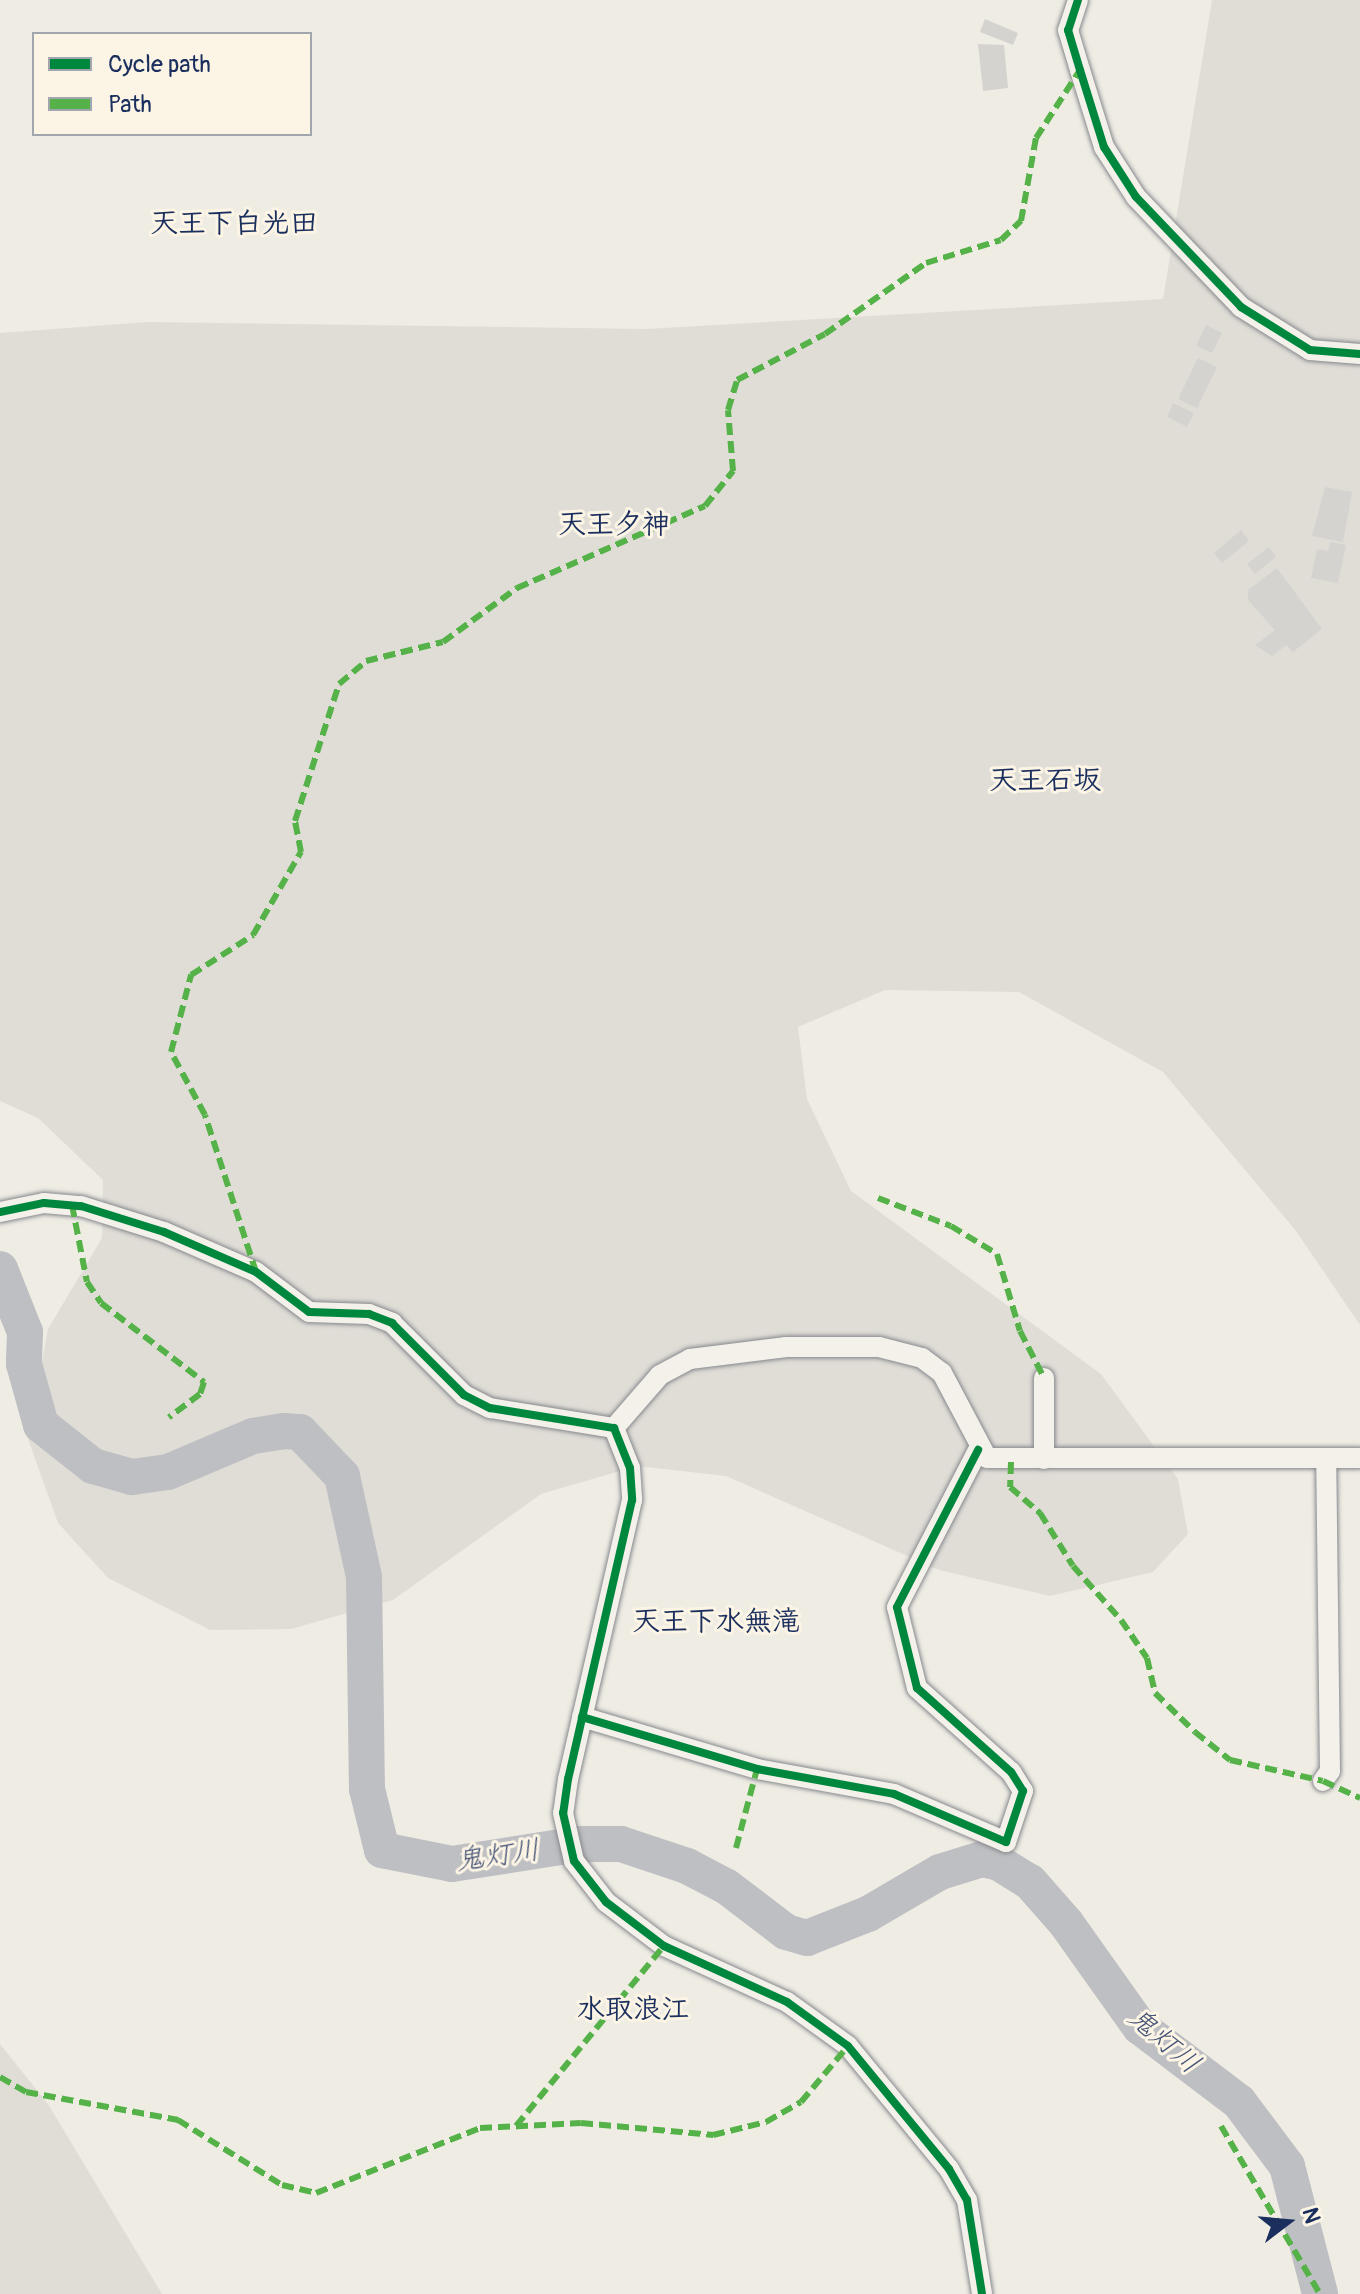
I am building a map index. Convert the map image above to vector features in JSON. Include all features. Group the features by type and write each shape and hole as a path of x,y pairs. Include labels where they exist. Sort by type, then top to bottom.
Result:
{"street":[{"path":"1078,0 1068,30 1104,147 1136,197 1241,307 1310,350 1360,354"},
{"path":"0,1212 44,1203 81,1206 164,1232 256,1272 309,1312 369,1314 392,1323 464,1395 490,1408 614,1428"},
{"path":"582,1717 757,1769 894,1794 1006,1842 1023,1791 1011,1772 917,1688 897,1607 978,1450 962,1404 942,1373 922,1358 879,1347 786,1347 690,1359 660,1375 614,1428"},
{"path":"1044,1378 1044,1459"},
{"path":"614,1428 630,1468 632,1500 563,1813 574,1861 606,1902 664,1946 787,2002 848,2046 949,2169 967,2200 982,2294"},
{"path":"978,1450 1011,1462 1044,1459 1360,1458"},
{"path":"1323,1781 1330,1771 1326,1458"}],"shaded area":[{"path":"1212,0 1360,0 1360,1325 1296,1231 1163,1072 1019,992 885,990 798,1027 807,1099 851,1191 1101,1374 1178,1479 1188,1534 1153,1572 1050,1596 939,1570 726,1476 637,1466 541,1494 393,1600 291,1629 210,1630 108,1578 58,1523 28,1439 48,1329 102,1238 103,1180 38,1118 0,1101 0,333 147,322 646,329 1163,299"},
{"path":"0,2044 48,2104 162,2294 0,2294"}],"building":[{"path":"985,19 1018,33 1013,45 980,32"},
{"path":"978,44 1004,45 1008,88 983,91"},
{"path":"1206,325 1222,333 1212,353 1196,346"},
{"path":"1198,358 1217,367 1197,408 1178,399"},
{"path":"1173,403 1194,413 1187,427 1167,417"},
{"path":"1325,487 1352,492 1343,542 1312,536"},
{"path":"1241,530 1249,541 1222,563 1214,553"},
{"path":"1330,542 1346,545 1338,583 1311,578 1317,549 1328,551"},
{"path":"1269,547 1276,557 1255,574 1247,564"},
{"path":"1277,568 1322,629 1293,652 1286,645 1272,656 1255,645 1275,630 1248,600 1248,590"}],"waterway":[{"name":"鬼灯川","path":"0,1269 25,1332 24,1364 41,1425 93,1466 132,1477 168,1472 253,1436 284,1431 300,1432 342,1476 364,1577 367,1789 382,1850 452,1864 579,1844 621,1844 687,1866 727,1887 786,1932 807,1938 868,1914 940,1872 982,1859 999,1863 1030,1882 1066,1923 1140,2027 1239,2102 1287,2166 1320,2294"}],"marked path":[{"path":"256,1272 205,1115 171,1052 191,975 253,935 301,852 295,821 339,684 366,661 443,642 517,588 705,506 733,471 728,410 737,380 825,334 926,263 1001,240 1021,221 1036,138 1080,70"},
{"path":"878,1198 951,1226 997,1254 1020,1331 1044,1378"},
{"path":"72,1205 87,1282 101,1303 204,1382 200,1394 169,1417"},
{"path":"1011,1462 1010,1487 1040,1513 1073,1566 1121,1620 1147,1658 1155,1693 1195,1732 1230,1760 1323,1781 1360,1798"},
{"path":"736,1848 757,1769"},
{"path":"516,2126 664,1946"},
{"path":"0,2077 26,2092 178,2120 282,2185 316,2193 480,2128 581,2123 713,2135 766,2122 801,2102 848,2046"},
{"path":"1221,2126 1320,2294"}],"cycle path":[{"path":"1078,0 1068,30 1104,147 1136,197 1241,307 1310,350 1360,354"},
{"path":"0,1212 44,1203 81,1206 164,1232 256,1272 309,1312 369,1314 392,1323 464,1395 490,1408 614,1428 630,1468 632,1500 568,1779 563,1813 574,1861 606,1902 664,1946 787,2002 848,2046 949,2169 967,2200 982,2294"},
{"path":"582,1717 757,1769 894,1794 1006,1842 1023,1791 1011,1772 917,1688 897,1607 978,1450"}],"district":[{"name":"天王下白光田","path":"234,224"},
{"name":"天王夕神","path":"614,525"},
{"name":"天王石坂","path":"1045,781"},
{"name":"天王下水無滝","path":"716,1622"},
{"name":"水取浪江","path":"633,2010"}]}
